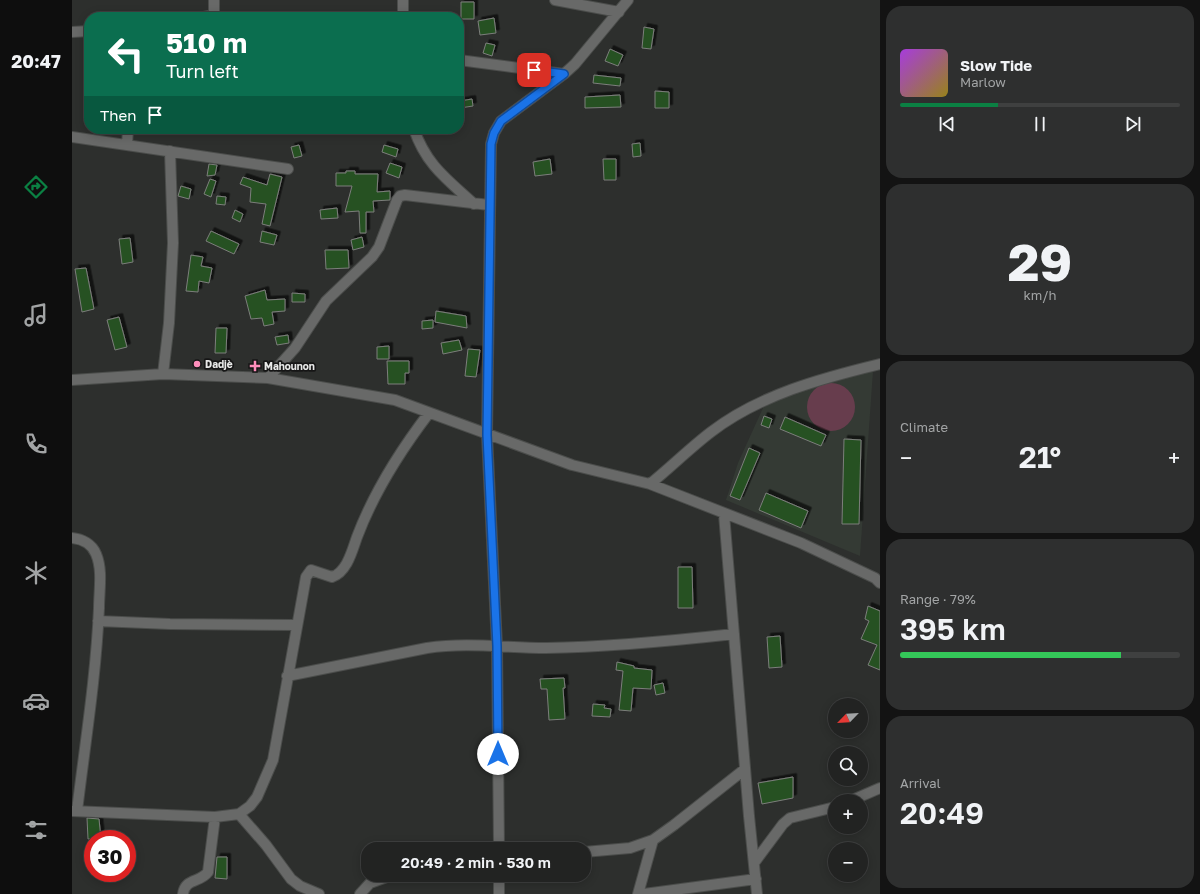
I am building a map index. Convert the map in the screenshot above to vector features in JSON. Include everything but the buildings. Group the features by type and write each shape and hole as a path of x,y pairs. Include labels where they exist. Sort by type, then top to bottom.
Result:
{"street":[{"path":"213,12 214,0"},
{"path":"402,0 403,12"},
{"path":"555,0 619,12"},
{"path":"496,842 497,646 487,435 491,144 497,126 501,121 564,74 628,0"},
{"path":"72,32 84,31"},
{"path":"464,61 564,74"},
{"path":"127,145 128,134"},
{"path":"416,134 426,157 437,170 474,204"},
{"path":"72,137 288,169"},
{"path":"164,374 169,323 173,243 170,151"},
{"path":"268,378 295,348 326,301 372,257 379,247 397,200 400,196 406,195 489,205"},
{"path":"650,484 711,432 738,415 794,388 824,378 880,364"},
{"path":"72,372 76,379 164,374 268,378 395,400 487,435 572,464 650,484 801,543 875,578 880,583"},
{"path":"72,538 86,542 96,553 99,568 98,622 92,701 74,811 216,817 239,814 250,806 257,797 273,760 296,625 308,572 311,570 332,577 340,572 348,561 366,513 404,446 430,413"},
{"path":"724,514 745,769 758,894"},
{"path":"98,622 296,625"},
{"path":"287,676 427,648 450,645 543,648 591,647 663,642 734,634"},
{"path":"591,851 630,848 653,840 745,769"},
{"path":"866,794 880,788"},
{"path":"754,863 783,824 790,818 828,809"},
{"path":"239,814 291,879 300,886 320,894"},
{"path":"183,894 186,885 201,878 208,872 216,817"},
{"path":"638,894 653,840"},
{"path":"644,894 756,879"},
{"path":"360,894 373,882"},
{"path":"499,882 499,894"}],"shaded area":[{"path":"873,371 860,556 726,500 738,463 763,408 795,391"},
{"path":"826,383 836,383 848,390 855,402 855,412 848,424 836,431 826,431 818,427 811,420 807,412 807,402 811,394 818,387"}],"place":[{"name":"Dadjè","path":"197,364"},
{"name":"Mahounon","path":"255,366"}],"route":[{"path":"498,754 497,646 487,435 491,144 497,126 501,121 558,80 564,74 534,70"}]}
